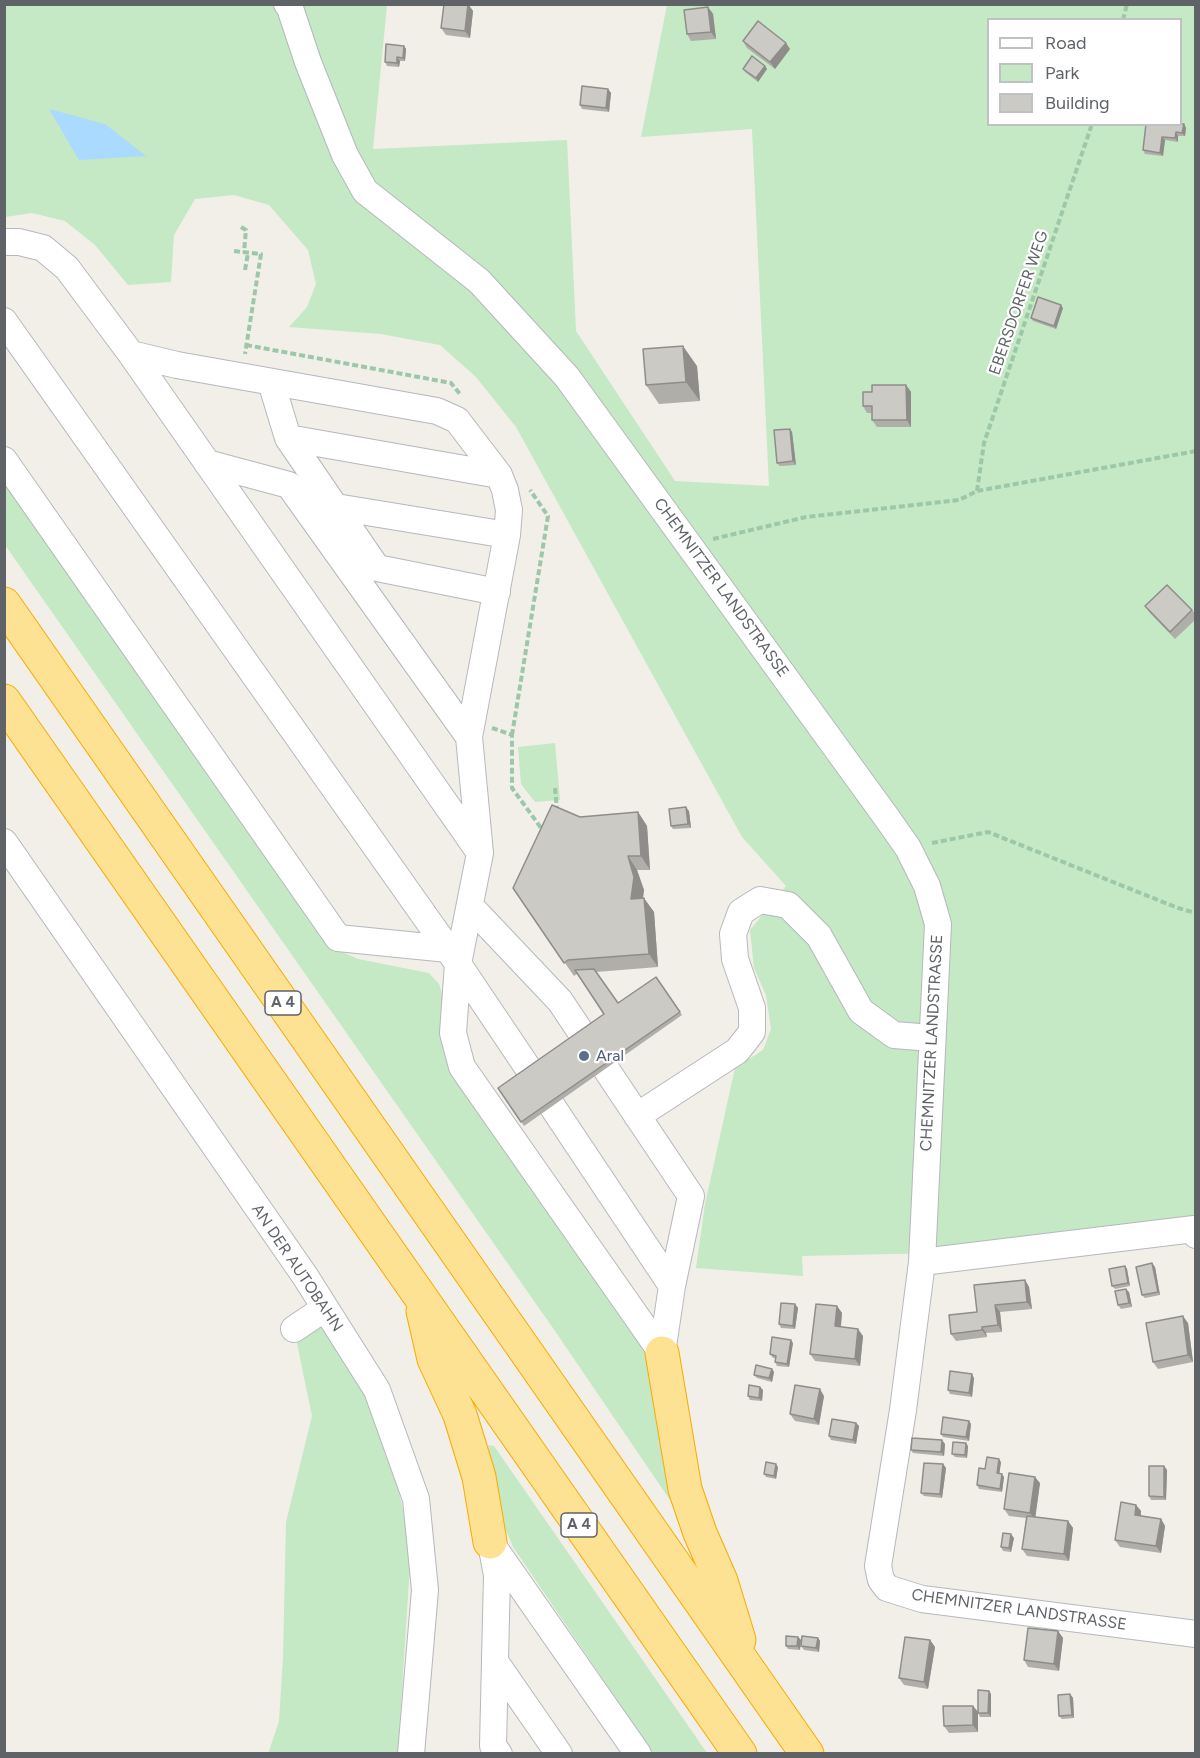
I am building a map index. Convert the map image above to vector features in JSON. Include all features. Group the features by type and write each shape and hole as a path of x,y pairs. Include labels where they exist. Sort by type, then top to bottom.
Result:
{"highway":[{"name":"A 4","path":"4,604 807,1754"},
{"name":"A 4","path":"4,701 740,1754"},
{"path":"420,1295 434,1359 460,1415 479,1477 490,1542"},
{"path":"662,1353 685,1489 700,1533 721,1581 747,1668"}],"street":[{"name":"CHEMNITZER LANDSTRASSE","path":"289,5 308,62 345,155 365,191 479,281 567,377 908,848 927,886 938,924 922,1262 903,1410 878,1566 881,1580 887,1588 922,1599 1196,1634"},
{"path":"4,242 19,242 43,248 67,268 131,354 480,853"},
{"path":"4,321 453,956 530,1071"},
{"path":"131,354 177,365 437,411 457,420 499,475 509,510 507,535 469,737 480,853 470,906 453,956 453,1034 462,1067 662,1353"},
{"path":"271,382 288,438 377,568 497,592"},
{"path":"288,438 499,475"},
{"path":"4,460 338,938 453,956"},
{"path":"207,463 289,485 469,737"},
{"path":"336,507 507,535"},
{"name":"AN DER AUTOBAHN","path":"4,842 305,1276 377,1390 416,1499 425,1590 411,1754"},
{"path":"637,1116 737,1051 753,1032 752,1008 735,959 733,934 741,912 760,900 788,905 819,936 861,1011 894,1035 932,1038"},
{"path":"470,906 560,1001 582,1034"},
{"path":"606,1069 692,1196 672,1286 662,1353"},
{"path":"552,1106 672,1286"},
{"path":"922,1262 1194,1229 1196,1235"},
{"path":"294,1329 325,1308"},
{"path":"490,1542 497,1575 494,1746 498,1754"},
{"path":"490,1542 638,1754"},
{"path":"496,1663 559,1754"}],"path":[{"name":"EBERSDORFER WEG","path":"977,491 984,443 1091,126"},
{"path":"241,227 246,230 245,270"},
{"path":"690,544 806,517 959,500 977,491 1196,451"},
{"path":"555,788 557,812"},
{"path":"546,835 550,828"},
{"path":"908,848 988,832 1178,908 1196,913"}],"green space":[{"path":"4,5 387,5 373,149 567,140 576,331 675,481 769,486 752,129 641,137 667,5 1195,5 1195,1218 937,1253 802,1256 803,1276 696,1268 705,1204 735,1068 763,1050 771,1029 766,995 754,968 750,930 786,886 742,837 516,427 476,377 440,345 381,334 289,327 307,307 316,284 308,250 269,205 234,195 195,199 174,235 171,282 128,285 95,245 65,221 32,213 5,217"},
{"path":"4,474 327,936 342,952 358,959 429,973 439,984 444,1000 442,1036 444,1052 449,1065 632,1326 650,1361 687,1525 555,1331 5,545"},
{"path":"555,743 560,800 535,802 521,784 518,747"},
{"path":"323,1326 368,1401 395,1473 411,1548 398,1753 268,1754 279,1721 286,1522 312,1416 294,1329"},
{"path":"488,1445 494,1446 707,1753 653,1753 513,1547 504,1526"}],"water":[{"path":"49,109 105,124 146,156 79,160"}],"building":[{"path":"444,4 468,4 465,31 441,28"},
{"path":"708,7 711,32 687,34 684,10"},
{"path":"758,21 786,43 770,62 743,41"},
{"path":"386,44 404,46 403,58 397,57 397,63 385,62"},
{"path":"752,56 765,66 756,78 743,69"},
{"path":"582,86 608,89 606,108 580,105"},
{"path":"1184,124 1182,133 1176,132 1175,138 1162,137 1160,153 1143,150 1146,126 1182,126"},
{"path":"1038,297 1061,305 1054,326 1031,318"},
{"path":"683,346 686,382 646,385 643,349"},
{"path":"872,385 906,385 907,420 872,420 872,406 863,406 863,392 872,392"},
{"path":"790,429 793,461 777,463 774,430"},
{"path":"1167,585 1192,610 1170,632 1145,606"},
{"path":"552,805 580,817 638,812 641,856 628,856 634,877 631,899 644,898 649,954 568,960 564,963 513,888"},
{"path":"686,807 688,824 671,826 669,809"},
{"path":"594,969 618,1003 656,977 680,1012 521,1122 498,1088 604,1014 575,970"},
{"path":"1152,1263 1158,1292 1142,1295 1136,1267"},
{"path":"1125,1266 1128,1283 1112,1286 1109,1269"},
{"path":"1025,1280 1027,1302 995,1305 998,1325 982,1327 982,1330 951,1334 949,1315 977,1312 974,1285"},
{"path":"1126,1289 1129,1303 1118,1305 1115,1291"},
{"path":"781,1303 795,1304 793,1326 779,1324"},
{"path":"816,1304 837,1306 835,1326 858,1329 855,1359 810,1354"},
{"path":"1183,1316 1188,1355 1153,1362 1146,1323"},
{"path":"772,1337 791,1340 787,1364 775,1362 776,1356 770,1354"},
{"path":"756,1365 772,1369 769,1378 754,1375"},
{"path":"950,1371 972,1374 969,1393 948,1390"},
{"path":"749,1385 760,1387 759,1398 748,1396"},
{"path":"795,1385 820,1389 814,1419 790,1414"},
{"path":"943,1417 969,1421 966,1437 941,1434"},
{"path":"832,1419 856,1423 853,1440 829,1436"},
{"path":"912,1438 942,1440 941,1452 911,1450"},
{"path":"953,1442 966,1443 965,1455 952,1454"},
{"path":"987,1457 999,1459 997,1473 1002,1474 1000,1489 977,1485 979,1468 985,1469"},
{"path":"766,1462 776,1464 774,1476 764,1474"},
{"path":"924,1463 943,1464 940,1494 921,1493"},
{"path":"1149,1466 1164,1466 1164,1497 1149,1496"},
{"path":"1009,1473 1035,1477 1030,1513 1004,1509"},
{"path":"1121,1502 1136,1505 1135,1515 1161,1519 1156,1546 1115,1540"},
{"path":"1027,1516 1068,1521 1064,1554 1022,1549"},
{"path":"1003,1533 1011,1534 1009,1548 1001,1547"},
{"path":"1028,1628 1058,1631 1054,1664 1024,1660"},
{"path":"786,1636 798,1637 797,1646 786,1646"},
{"path":"802,1636 818,1638 816,1648 801,1646"},
{"path":"905,1637 930,1640 924,1682 899,1678"},
{"path":"978,1690 989,1691 988,1713 978,1713"},
{"path":"1070,1694 1072,1715 1059,1716 1058,1695"},
{"path":"943,1706 973,1706 973,1725 944,1726"}],"place":[{"name":"Aral","path":"584,1056"}]}
